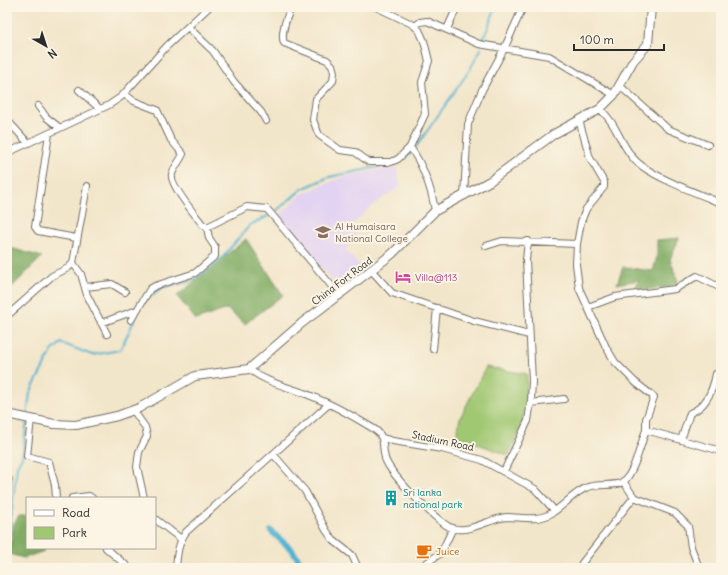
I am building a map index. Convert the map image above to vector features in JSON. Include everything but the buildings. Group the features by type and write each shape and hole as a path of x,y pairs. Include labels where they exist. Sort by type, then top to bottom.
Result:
{"street":[{"path":"7,153 100,110 124,94 167,46 209,7"},
{"path":"291,7 285,23 284,43 326,60 332,65 334,72 333,81 316,100 313,120 319,135 340,150 355,152 369,162 390,162 398,159 410,147 425,114 422,82 429,61 424,41 418,30 414,26 376,7"},
{"path":"447,29 457,7"},
{"path":"464,196 468,124 482,90 504,49 523,7"},
{"name":"China Fort Road","path":"249,369 302,323 372,272 435,211 490,181 554,134 600,109 614,95 633,61 642,54 648,44 652,7"},
{"path":"414,26 420,22 428,21 479,44 549,56 614,95"},
{"path":"188,27 213,51 234,82 261,112 266,121"},
{"path":"620,86 668,129 708,145"},
{"path":"80,90 100,110"},
{"path":"124,94 134,101 157,110 160,114 171,140 183,154 171,176 173,181 182,198 207,228 209,238 216,247 214,256 195,273 155,286 150,290 131,320"},
{"path":"38,106 46,117 60,128"},
{"path":"600,109 614,122 625,146 639,164 677,185 721,203"},
{"path":"7,120 28,144"},
{"path":"7,414 54,424 76,425 133,410 194,376 249,369 260,377 329,404 374,429 383,438 385,458 390,468 420,501 446,526 453,528 475,526 502,518 540,517 555,511 575,494 588,487 600,484 617,484 623,482 632,469 646,430 646,419 654,397 635,382 615,362 606,347 579,288 576,264 577,244 586,209 604,187 604,182 590,158 579,120"},
{"path":"49,134 35,227 38,231 76,238"},
{"path":"410,147 415,154 433,198 435,211"},
{"path":"7,316 52,276 68,268 73,263 76,238 87,186"},
{"path":"207,228 247,207 267,209 340,296"},
{"path":"486,246 502,241 577,244"},
{"path":"504,471 528,421 531,403 532,381 526,260 528,241"},
{"path":"73,263 81,274 87,295 107,334"},
{"path":"372,272 392,293 474,321 529,335"},
{"path":"588,307 615,297 675,289 697,276 721,288"},
{"path":"85,287 112,284 124,292"},
{"path":"433,349 437,308"},
{"path":"101,323 137,310"},
{"path":"681,440 690,413 697,410 704,403 711,392 716,374"},
{"path":"531,403 564,399"},
{"path":"176,568 177,553 181,539 186,532 329,404"},
{"path":"133,410 145,427 147,436 139,452 137,467 144,497"},
{"path":"27,418 27,456 49,462 56,497"},
{"path":"646,430 721,451"},
{"name":"Stadium Road","path":"383,438 393,442 460,453 482,460 535,489 555,511"},
{"path":"273,454 305,491 326,530 333,540 352,555 358,568"},
{"path":"623,482 634,497 675,513 688,526 691,546 699,568"},
{"path":"80,497 90,497"},
{"path":"582,563 634,497"},
{"path":"156,520 181,539"},
{"path":"419,568 441,553 453,528"},
{"path":"107,549 129,568"}],"shaded area":[{"name":"Al Humaisara National College","path":"396,167 401,186 373,205 350,227 358,237 345,250 366,272 341,291 279,216 302,194 345,176"}],"green space":[{"path":"679,238 670,259 678,281 671,287 634,291 639,280 617,284 623,267 653,271 657,257 657,240"},
{"path":"246,239 283,295 245,324 227,309 196,320 177,296"},
{"path":"7,247 42,257 9,290 7,288"},
{"path":"486,367 527,374 524,416 514,445 508,455 456,436 460,418"},
{"path":"7,470 12,473 7,537"},
{"path":"19,516 26,516 26,549 44,549 44,551 24,558 9,554 14,524"}],"waterway":[{"path":"483,40 496,7"},
{"path":"416,147 469,71 481,49"},
{"path":"393,164 398,163 411,153"},
{"path":"276,211 302,189 329,177 387,165"},
{"path":"144,302 162,287 189,282 216,265 250,225 268,216"},
{"path":"27,417 30,393 52,351 61,343 92,355 120,350 136,317"},
{"path":"7,554 17,466 22,457 27,421"},
{"path":"271,531 292,550 305,568"}],"place":[{"name":"Al Humaisara National College","path":"323,232"},
{"name":"Villa@113","path":"403,277"},
{"name":"Sri lanka national park","path":"391,498"},
{"name":"Juice","path":"424,551"}]}
